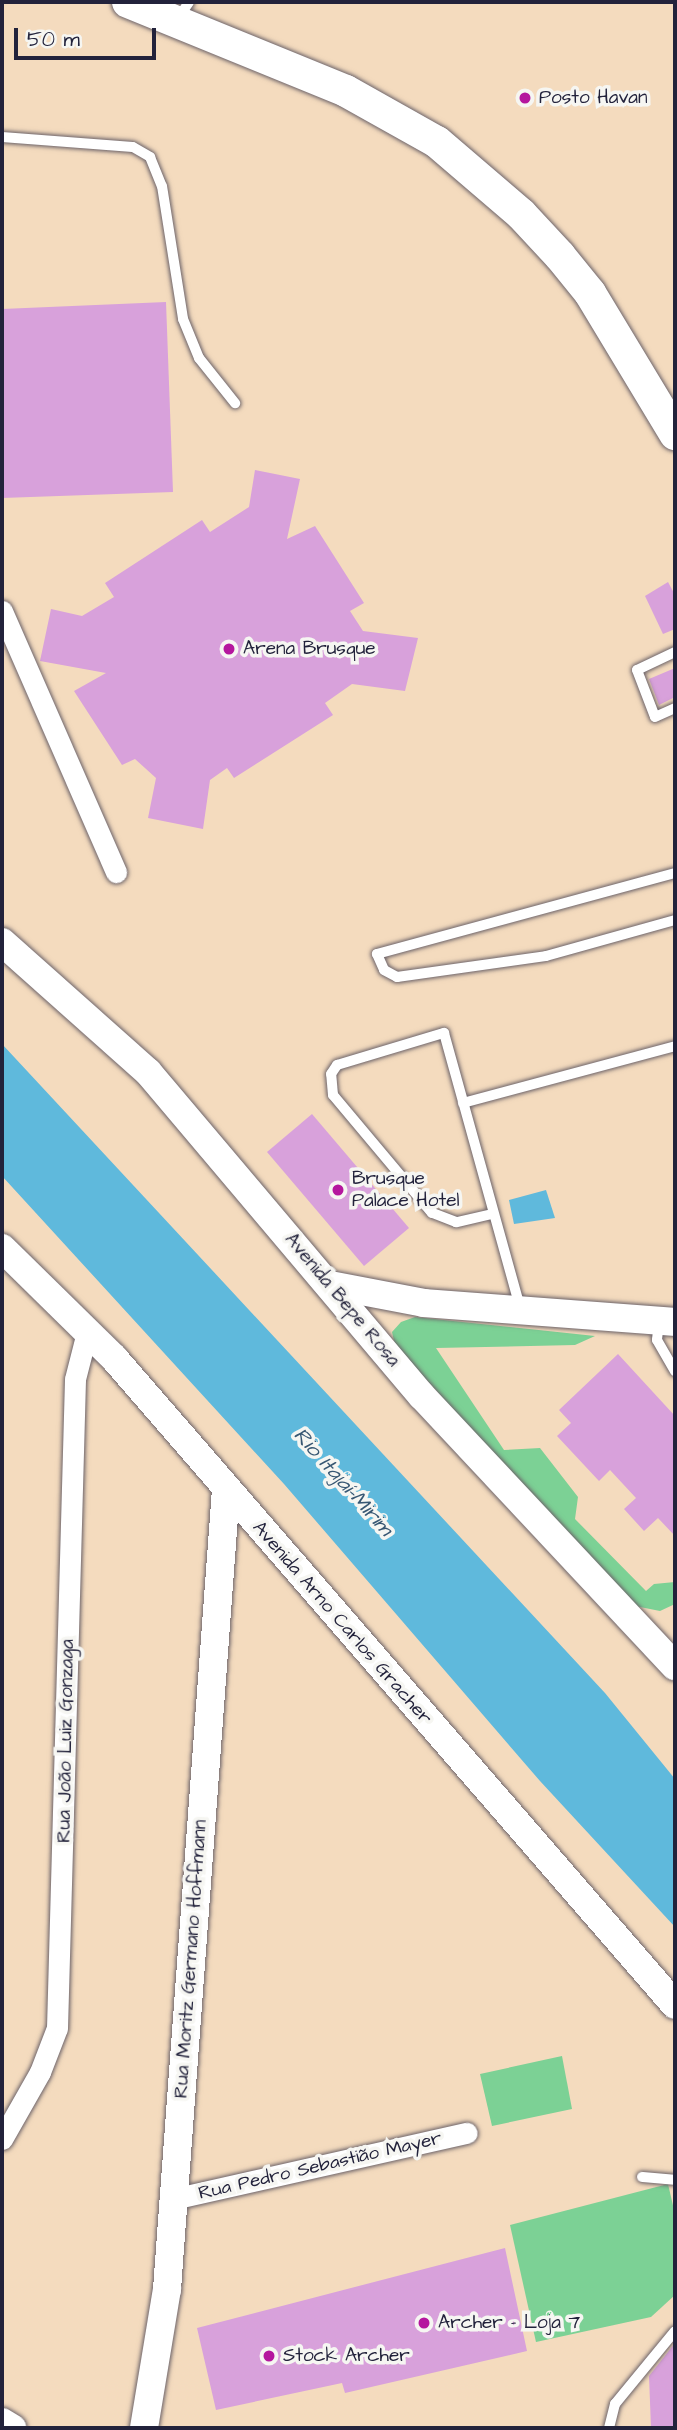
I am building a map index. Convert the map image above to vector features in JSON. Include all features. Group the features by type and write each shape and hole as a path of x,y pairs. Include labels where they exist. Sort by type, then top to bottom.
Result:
{"main road":[{"path":"128,2 183,11 388,113 437,142 537,229 590,293 675,434"},
{"name":"Avenida Bepe Rosa","path":"2,943 148,1072 383,1350 529,1515 671,1651"},
{"name":"Avenida Arno Carlos Gracher","path":"2,1248 87,1332 675,2005"},
{"path":"330,1285 424,1303 520,1307 668,1321"},
{"path":"383,1350 381,1323 386,1311 424,1303"},
{"name":"Rua Moritz Germano Hoffmann","path":"144,2428 161,2337 226,1489"},
{"path":"2,2422 12,2428"}],"street":[{"path":"2,611 116,873"},
{"name":"Rua João Luiz Gonzaga","path":"2,2138 51,2050 58,2017 75,1379 87,1332"},
{"name":"Rua Pedro Sebastião Mayer","path":"173,2199 467,2133"}],"lane":[{"path":"2,137 133,147 150,157 162,186 183,319 200,358 235,403"},
{"path":"675,652 637,670 655,717 675,708"},
{"path":"675,873 377,954 384,971 397,977 546,956 675,920"},
{"path":"492,1214 456,1222 432,1213 333,1095 331,1073 344,1060 444,1033 492,1214 520,1307"},
{"path":"463,1103 675,1046"},
{"path":"668,1321 657,1340 675,1371"},
{"path":"642,2177 675,2180"},
{"path":"609,2428 615,2404 675,2331"}],"green space":[{"path":"415,1317 595,1336 575,1345 436,1348 504,1450 540,1448 578,1497 575,1519 646,1591 654,1584 675,1582 675,1604 660,1611 635,1606 620,1594 395,1345 392,1332 401,1322"},
{"path":"562,2056 572,2109 492,2126 480,2074"},
{"path":"668,2184 675,2214 675,2295 651,2317 536,2342 510,2225"}],"water":[{"name":"Rio Itajaí-Mirim","path":"2,1044 605,1693 675,1779 675,1927 540,1781 284,1484 2,1176"},
{"path":"546,1190 555,1218 514,1224 509,1200"}],"building":[{"path":"166,302 173,492 2,498 2,309"},
{"name":"Arena Brusque","path":"255,470 300,479 287,539 315,526 364,603 350,611 363,631 418,638 405,691 352,684 325,703 333,715 234,778 227,768 210,780 203,829 148,818 156,778 135,759 122,765 74,691 106,673 40,661 51,609 82,616 114,597 105,583 202,520 210,532 249,507"},
{"path":"668,582 675,595 675,629 663,634 645,596"},
{"path":"675,668 675,697 659,705 649,679"},
{"name":"Brusque Palace Hotel","path":"312,1114 409,1228 364,1266 267,1152"},
{"path":"618,1354 675,1416 675,1536 658,1518 644,1531 624,1509 636,1498 610,1470 599,1481 557,1436 571,1423 559,1410"},
{"name":"Archer - Loja 7","path":"505,2248 527,2351 345,2393 342,2383 216,2410 197,2328"},
{"path":"675,2343 675,2428 651,2428 649,2376"}],"place":[{"name":"Posto Havan","path":"525,98"},
{"name":"Arena Brusque","path":"229,649"},
{"name":"Brusque Palace Hotel","path":"338,1190"},
{"name":"Archer - Loja 7","path":"424,2323"},
{"name":"Stock Archer","path":"269,2356"}]}
